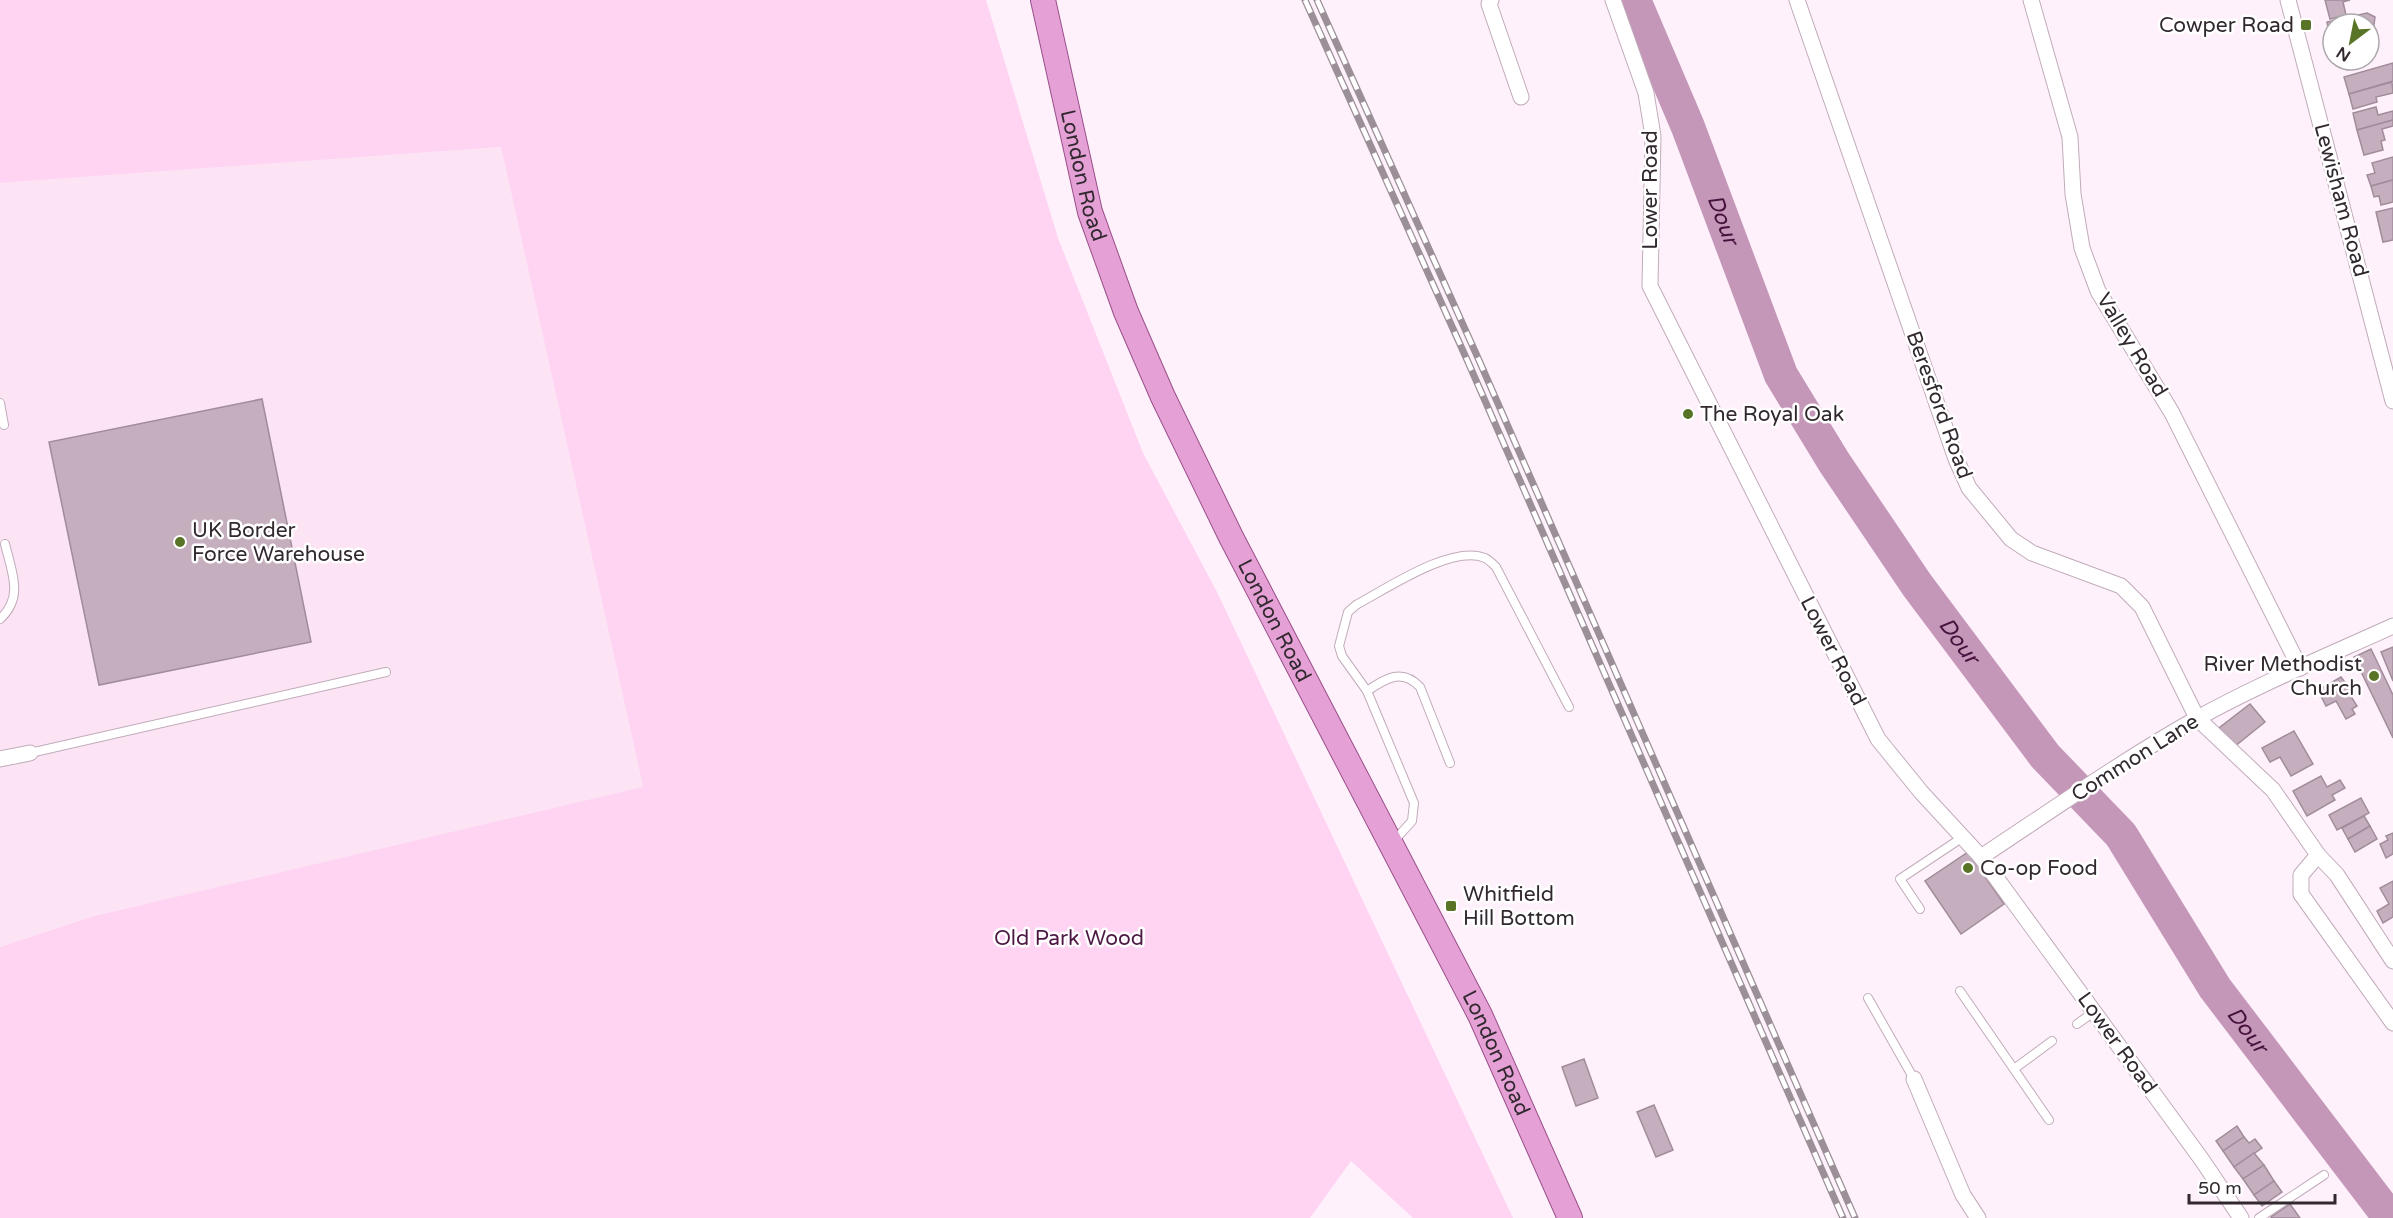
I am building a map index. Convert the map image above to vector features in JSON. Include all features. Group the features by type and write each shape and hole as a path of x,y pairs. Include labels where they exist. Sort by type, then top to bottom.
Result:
{"main road":[{"name":"London Road","path":"1043,0 1090,212 1126,312 1163,397 1231,537 1490,1035 1570,1218"}],"street":[{"path":"1491,0 1489,4 1521,97"},
{"name":"Lower Road","path":"1613,0 1646,93 1653,136 1650,286 1878,739 1921,792 1981,857 2202,1160 2241,1218"},
{"name":"Beresford Road","path":"1797,0 1956,459 1969,488 2011,540 2032,553 2121,586 2135,600 2142,608 2198,718 2273,790 2318,855 2337,876 2393,961"},
{"name":"Valley Road","path":"2031,0 2070,137 2073,194 2082,248 2098,291 2172,412 2300,668"},
{"name":"Lewisham Road","path":"2288,0 2392,393"},
{"name":"Common Lane","path":"1981,857 2122,763 2198,718 2393,626"},
{"path":"0,759 30,753"},
{"path":"2318,855 2301,875 2301,894 2393,1023"},
{"path":"1914,1079 1963,1195 1978,1218"}],"lane":[{"path":"0,403 4,425"},
{"path":"0,619 11,609 15,590 5,544"},
{"path":"1391,845 1412,821 1414,803 1367,691 1342,656 1339,646 1348,612 1441,560 1471,556 1485,558 1496,567 1569,707"},
{"path":"30,753 386,672"},
{"path":"1367,691 1385,678 1403,675 1412,678 1420,687 1450,763"},
{"path":"1920,909 1900,879 1963,837"},
{"path":"1960,991 2049,1120"},
{"path":"1868,998 1914,1079"},
{"path":"2077,1024 2094,1011"},
{"path":"2014,1069 2052,1041"},
{"path":"2259,1218 2324,1175"}],"shaded area":[{"path":"501,147 643,788 94,916 0,947 0,183"}],"green space":[{"name":"Old Park Wood","path":"0,0 986,0 1058,238 1143,453 1217,592 1513,1218 1413,1218 1351,1161 1310,1218 0,1218 0,947 94,916 643,787 501,147 0,183"}],"building":[{"path":"2325,0 2350,0 2343,2 2345,12 2328,12"},
{"path":"2393,63 2393,81 2349,94 2344,77 2362,72 2381,72 2381,66"},
{"path":"2392,82 2393,93 2376,97 2377,102 2353,109 2349,94"},
{"path":"2376,107 2378,115 2393,111 2393,120 2357,130 2353,113"},
{"path":"2393,120 2393,126 2382,129 2385,140 2381,141 2383,150 2364,155 2357,130"},
{"path":"2393,157 2393,180 2371,186 2367,175 2375,173 2372,163"},
{"path":"2393,180 2393,202 2381,205 2379,196 2374,197 2371,186"},
{"path":"2393,208 2393,240 2383,242 2376,212"},
{"name":"UK Border Force Warehouse","path":"262,399 311,642 99,685 49,442"},
{"path":"2393,647 2393,681 2381,652"},
{"name":"River Methodist Church","path":"2371,649 2393,695 2393,738 2354,657"},
{"path":"2341,677 2353,693 2350,695 2357,706 2352,709 2355,714 2346,719 2336,701 2326,706 2318,690"},
{"path":"2250,704 2265,722 2234,747 2219,728"},
{"path":"2294,731 2313,764 2291,776 2280,757 2270,762 2262,748"},
{"path":"2321,776 2327,787 2340,780 2345,788 2332,795 2335,800 2307,816 2293,791"},
{"path":"2361,798 2369,813 2337,830 2329,815"},
{"path":"2364,816 2370,826 2348,839 2342,828"},
{"path":"2370,826 2377,839 2355,852 2348,839"},
{"path":"2393,833 2393,854 2386,858 2380,844 2388,840 2386,836"},
{"path":"1968,852 2004,904 1961,934 1925,881"},
{"path":"2393,881 2393,917 2383,923 2377,911 2389,904 2380,888"},
{"path":"1584,1059 1598,1098 1576,1106 1562,1067"},
{"path":"1654,1105 1673,1150 1656,1157 1637,1112"},
{"path":"2237,1126 2244,1137 2223,1151 2216,1141"},
{"path":"2244,1137 2249,1143 2255,1139 2262,1148 2234,1167 2223,1151"},
{"path":"2254,1153 2264,1165 2243,1179 2234,1167"},
{"path":"2264,1165 2274,1181 2254,1195 2243,1179"},
{"path":"2274,1181 2282,1192 2262,1206 2254,1195"},
{"path":"2290,1204 2300,1218 2271,1218 2271,1217"}],"waterway":[{"name":"Dour","path":"1634,0 1688,127 1781,375 1834,462 1917,585 2045,756 2121,835 2215,988 2390,1218"}],"railway":[{"path":"1305,0 1468,362 1843,1218"},
{"path":"1317,0 1478,358 1855,1218"}],"place":[{"name":"Cowper Road","path":"2306,25"},
{"name":"The Royal Oak","path":"1688,414"},
{"name":"UK Border Force Warehouse","path":"180,542"},
{"name":"River Methodist Church","path":"2374,676"},
{"name":"Co-op Food","path":"1968,868"},
{"name":"Whitfield Hill Bottom","path":"1451,906"}]}
